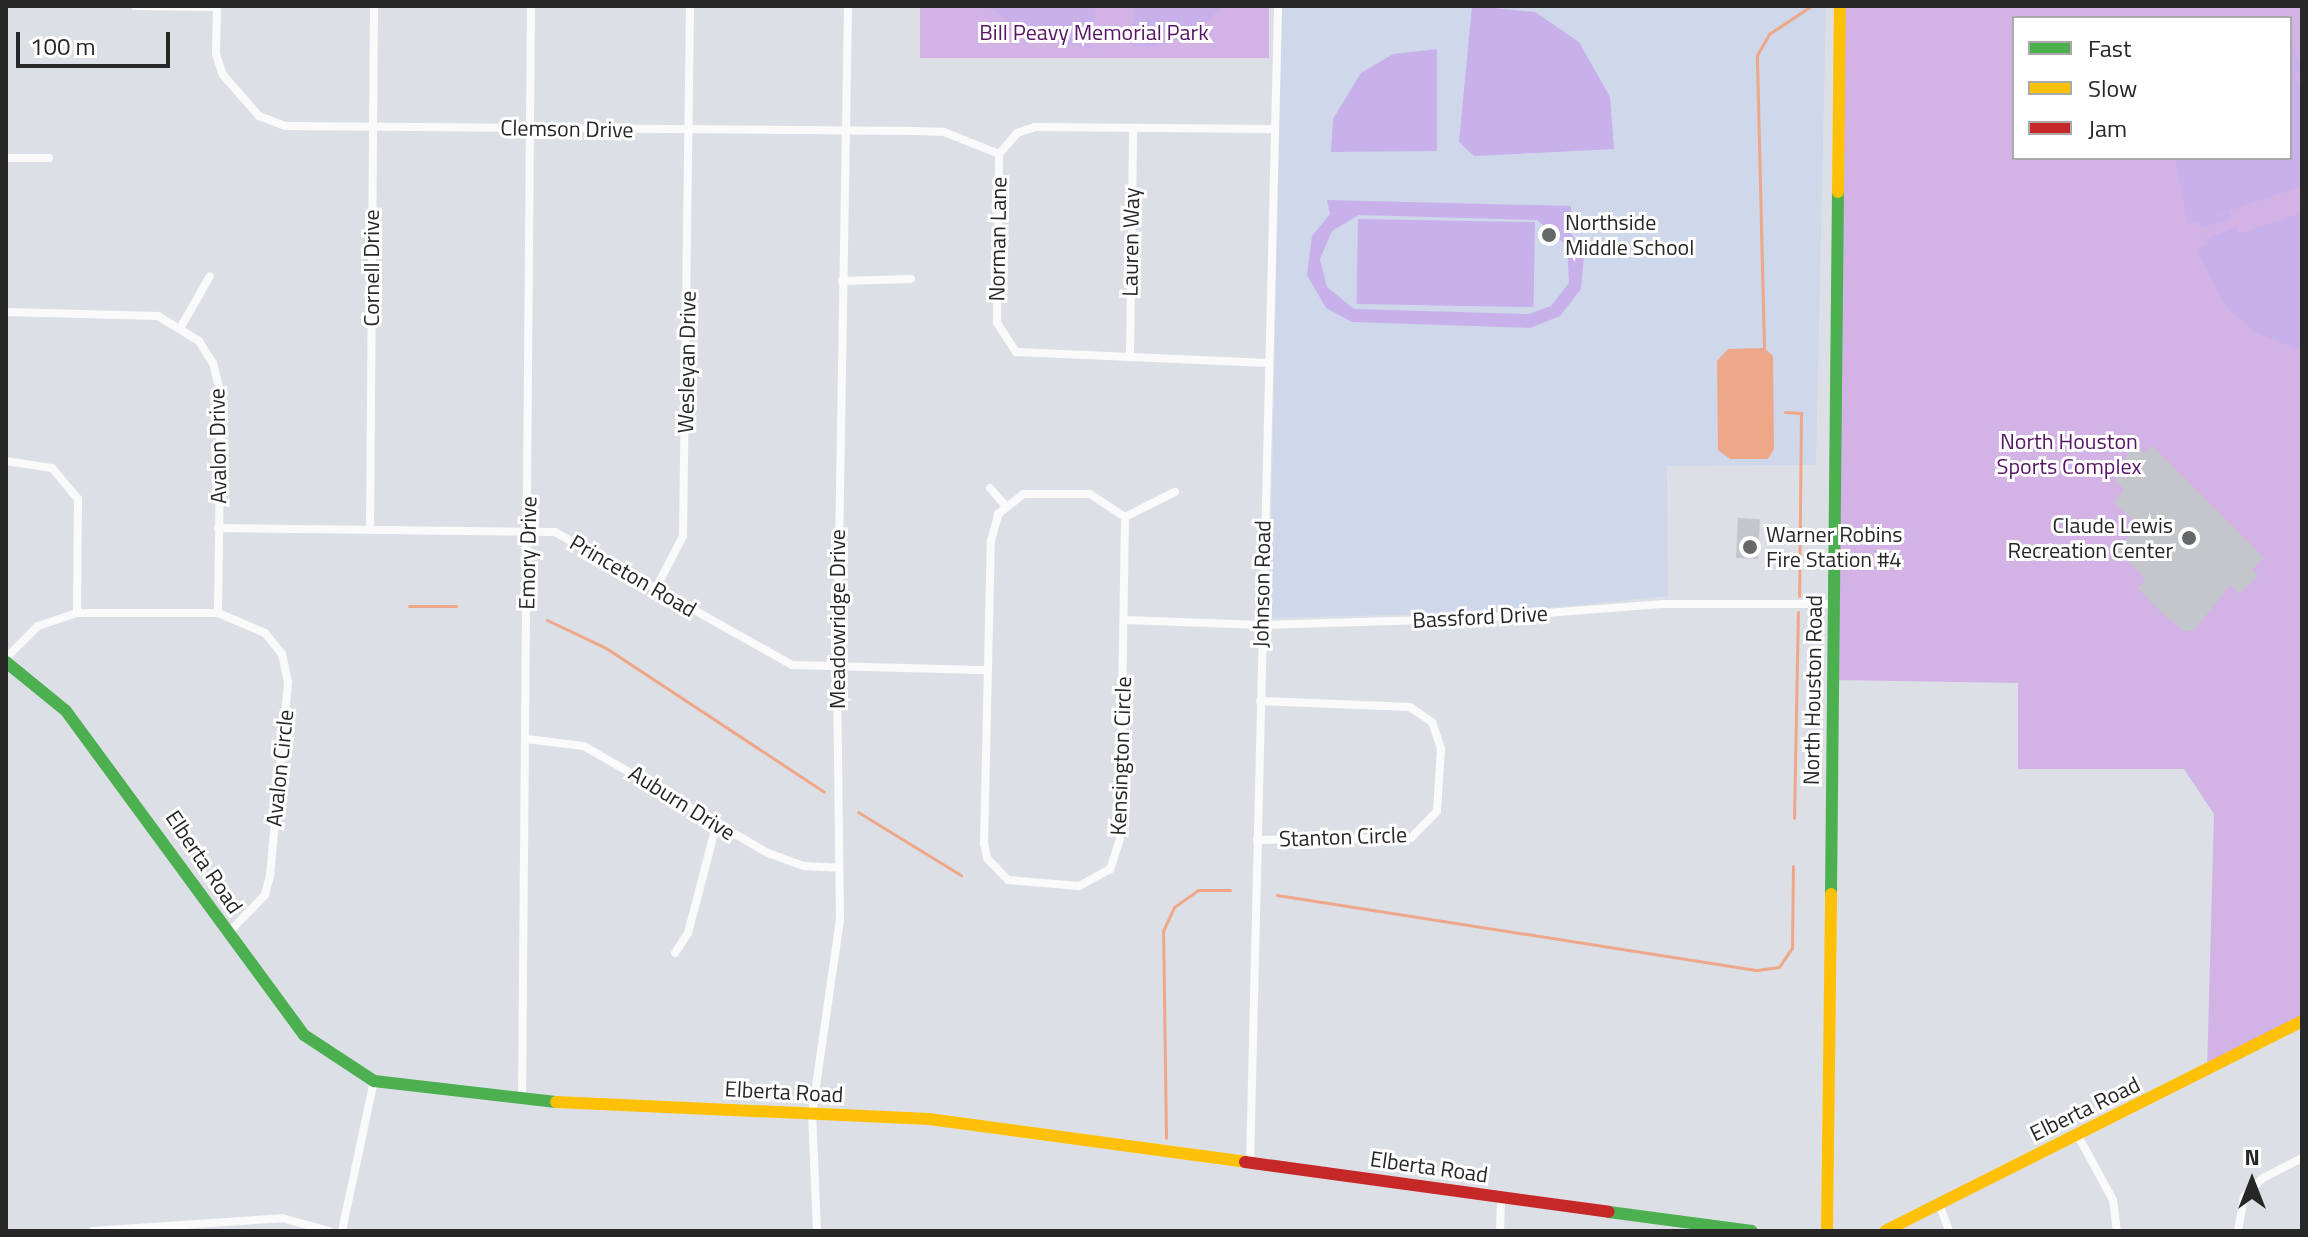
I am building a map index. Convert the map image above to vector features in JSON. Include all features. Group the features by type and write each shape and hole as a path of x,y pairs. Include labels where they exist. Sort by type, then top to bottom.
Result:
{"street":[{"path":"135,6 217,6"},
{"name":"Clemson Drive","path":"217,6 216,54 223,75 259,116 285,126 944,132 999,154"},
{"name":"Cornell Drive","path":"370,529 374,6"},
{"name":"Emory Drive","path":"522,1100 531,6"},
{"name":"Wesleyan Drive","path":"657,586 683,536 691,131 690,6"},
{"name":"Meadowridge Drive","path":"817,1231 812,1114 840,920 837,671 848,6"},
{"name":"Johnson Road","path":"1250,1163 1278,6"},
{"name":"North Houston Road","path":"1827,1231 1840,6"},
{"name":"Norman Lane","path":"1268,363 1130,355 1039,357 1016,352 997,323 999,154 1017,133 1035,127 1275,129"},
{"name":"Lauren Way","path":"1130,355 1133,128"},
{"path":"6,158 49,158"},
{"path":"6,312 135,313 182,325 210,276"},
{"path":"842,281 911,279"},
{"name":"Avalon Drive","path":"182,325 213,363 221,396 218,613"},
{"path":"6,461 52,468 78,499 77,613"},
{"path":"990,488 1005,505 1035,492 1090,494 1125,517 1175,492"},
{"name":"Kensington Circle","path":"1005,505 991,541 987,858 998,872 1025,886 1079,886 1100,879 1118,856 1125,517"},
{"name":"Princeton Road","path":"218,528 555,532 585,543 764,654 837,671 988,670"},
{"name":"Bassford Drive","path":"1125,620 1261,625 1468,619 1664,604 1834,604"},
{"name":"Avalon Circle","path":"6,660 38,626 77,613 218,613 265,633 282,654 288,682 270,876 265,895 228,933"},
{"name":"Elberta Road","path":"6,660 66,711 150,818 228,933 304,1035 332,1059 374,1081 522,1100 944,1120 1752,1231"},
{"name":"Stanton Circle","path":"1257,840 1411,838 1437,811 1441,749 1432,722 1410,707 1260,701"},
{"name":"Auburn Drive","path":"526,739 584,746 612,759 716,826 804,866 839,868"},
{"path":"675,953 688,933 716,826"},
{"name":"Elberta Road","path":"1885,1231 1940,1206 2302,1021"},
{"path":"342,1231 374,1081"},
{"path":"2077,1134 2113,1200 2117,1231"},
{"path":"2238,1231 2244,1197 2263,1178 2302,1158"},
{"path":"1500,1231 1501,1197"},
{"path":"1940,1206 1949,1231"},
{"path":"93,1231 282,1218 329,1231"}],"shaded area":[{"path":"986,6 1095,6 1092,49 1032,37"},
{"path":"1134,6 1223,6 1193,34 1158,46 1132,46"},
{"name":"Northside Middle School","path":"1282,6 1826,6 1816,465 1667,466 1668,596 1510,612 1269,618"},
{"path":"1472,6 1535,12 1579,42 1610,97 1614,149 1474,156 1459,142"},
{"path":"2292,42 2302,69 2295,74 2302,93 2302,186 2205,219 2230,212 2232,218 2201,228 2199,221 2188,224 2175,160 2292,160"},
{"path":"1437,49 1437,151 1331,152 1333,119 1361,73 1393,54"},
{"path":"1327,200 1571,206 1571,220 1564,220 1584,255 1581,289 1560,316 1530,328 1352,322 1326,308 1307,275 1312,236 1330,214","holes":["1359,215 1537,220 1567,246 1569,283 1551,306 1529,314 1354,309 1327,287 1320,259 1332,231"]},
{"path":"2302,213 2302,351 2257,333 2226,307 2196,249 2208,245 2206,238 2237,227 2239,234"},
{"path":"1358,219 1535,222 1533,307 1357,304"},
{"path":"1764,348 1773,356 1774,449 1768,459 1730,459 1718,450 1717,361 1728,349"}],"green space":[{"name":"Bill Peavy Memorial Park","path":"920,6 1269,6 1269,58 920,58"},
{"name":"North Houston Sports Complex","path":"1840,6 2302,6 2302,1022 2207,1070 2214,814 2184,769 2018,769 2018,683 1833,680"}],"building":[{"name":"Claude Lewis Recreation Center","path":"2134,442 2144,454 2152,446 2264,558 2252,569 2258,576 2239,594 2230,585 2194,630 2184,631 2138,588 2146,580 2114,546 2143,529 2115,503 2124,489 2115,480"},
{"name":"Warner Robins Fire Station #4","path":"1738,518 1760,519 1758,559 1736,558"}],"waterway":[{"path":"1764,348 1757,55 1769,34 1811,6"},
{"path":"1785,412 1801,413 1799,596"},
{"path":"409,606 456,606"},
{"path":"1794,818 1798,612"},
{"path":"547,620 606,648 824,792"},
{"path":"858,812 961,875"},
{"path":"1277,895 1757,970 1779,967 1792,948 1793,866"},
{"path":"1166,1138 1163,931 1174,907 1198,890 1230,890"}],"traffic: fast":[{"path":"1831,894 1838,192"},
{"path":"6,662 66,711 304,1035 374,1081 556,1102"},
{"path":"1609,1212 1752,1231"}],"traffic: slow":[{"path":"1838,192 1840,6"},
{"path":"1827,1231 1831,894"},
{"path":"1885,1231 2302,1021"},
{"path":"556,1102 929,1119 1245,1162"}],"traffic: jam":[{"path":"1245,1162 1609,1212"}],"place":[{"name":"Northside Middle School","path":"1549,235"},
{"name":"Claude Lewis Recreation Center","path":"2189,538"},
{"name":"Warner Robins Fire Station #4","path":"1750,547"}]}
